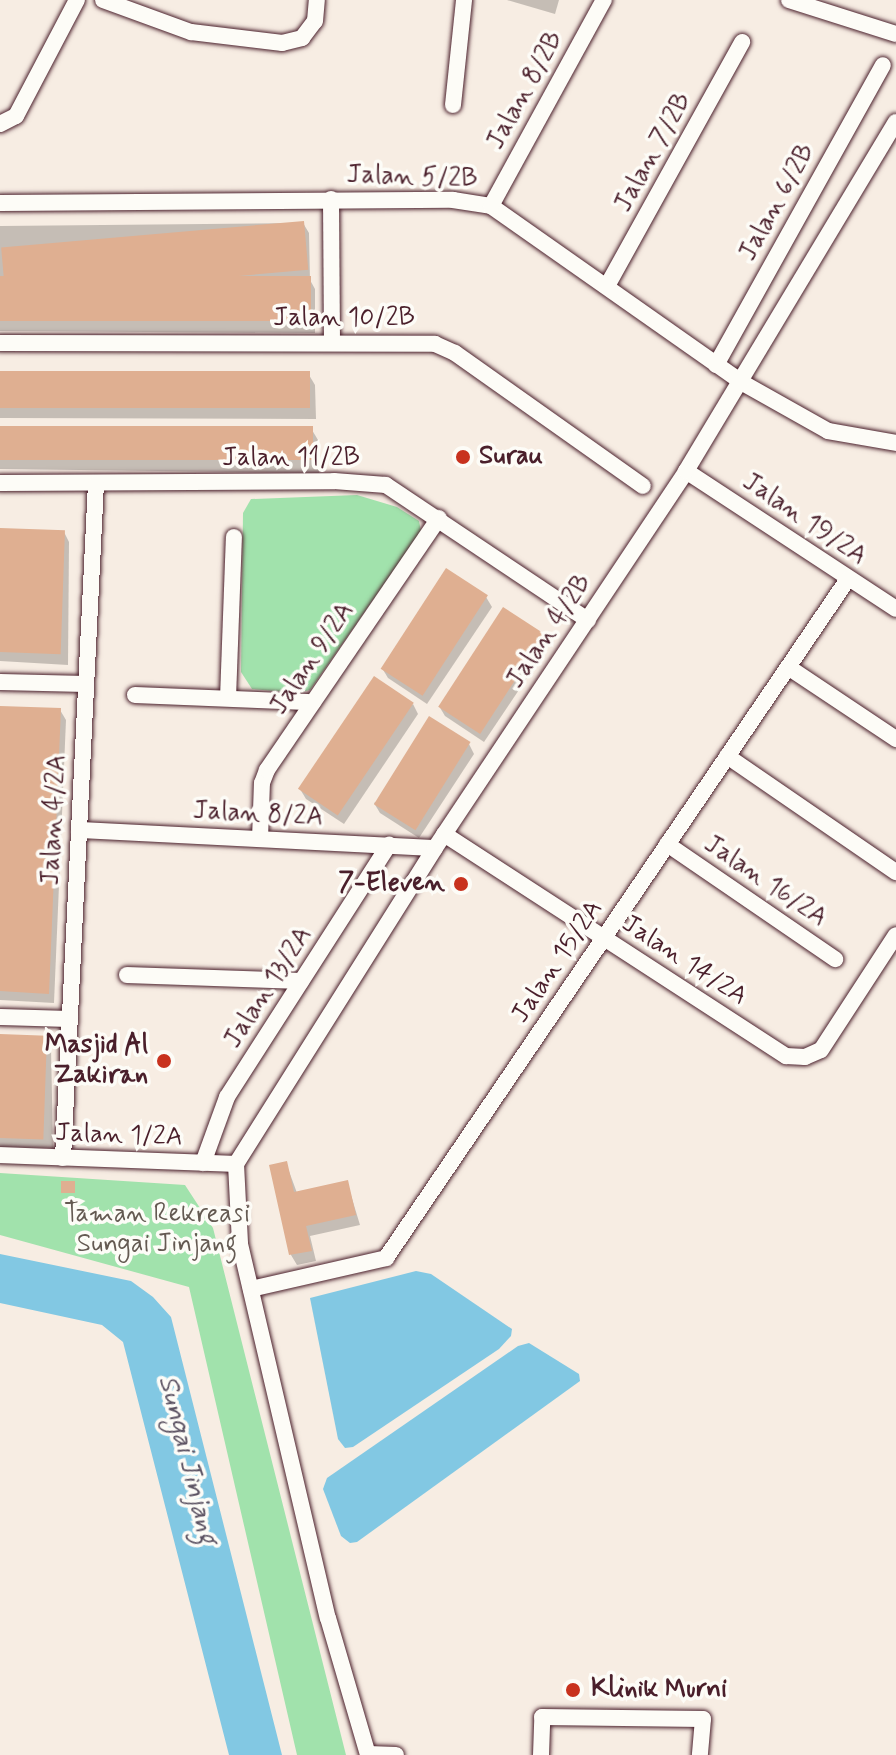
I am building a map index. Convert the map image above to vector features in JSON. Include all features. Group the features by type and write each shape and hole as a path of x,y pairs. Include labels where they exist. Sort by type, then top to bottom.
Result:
{"street":[{"path":"0,124 16,116 77,0"},
{"path":"103,0 191,32 282,43 302,38 315,21 317,0"},
{"path":"453,105 464,0"},
{"name":"Jalan 8/2B","path":"491,206 604,0"},
{"path":"789,0 896,34"},
{"name":"Jalan 7/2B","path":"607,286 742,42"},
{"name":"Jalan 6/2B","path":"716,365 883,65"},
{"name":"Jalan 4/2B","path":"236,1164 439,841 686,471 896,122"},
{"path":"331,199 332,343"},
{"name":"Jalan 5/2B","path":"0,203 331,199 453,200 491,206 741,382 828,431 896,443"},
{"name":"Jalan 10/2B","path":"0,343 435,344 455,353 643,486"},
{"name":"Jalan 19/2A","path":"686,471 896,609"},
{"name":"Jalan 11/2B","path":"0,483 363,482 386,485 588,620"},
{"name":"Jalan 4/2A","path":"63,1158 96,484"},
{"name":"Jalan 9/2A","path":"260,839 262,783 313,702 439,518"},
{"path":"228,698 234,537"},
{"name":"Jalan 15/2A","path":"251,1289 386,1258 848,579"},
{"path":"788,667 896,739"},
{"path":"0,682 86,684"},
{"path":"135,695 313,702"},
{"path":"727,756 896,872"},
{"name":"Jalan 8/2A","path":"79,830 389,845 439,841"},
{"name":"Jalan 14/2A","path":"439,841 603,938 786,1056 805,1057 821,1050 896,935"},
{"name":"Jalan 16/2A","path":"667,844 835,959"},
{"name":"Jalan 13/2A","path":"203,1163 227,1097 389,845"},
{"path":"127,975 301,981"},
{"path":"0,1017 70,1019"},
{"name":"Jalan 1/2A","path":"0,1155 236,1164"},
{"path":"236,1164 240,1244 328,1618 368,1755 396,1755"},
{"path":"541,1755 542,1717 703,1719 700,1755"}],"green space":[{"path":"357,495 397,507 419,521 421,531 310,690 297,693 252,689 241,672 243,513 251,499"},
{"name":"Taman Rekreasi Sungai Jinjang","path":"0,1173 185,1185 213,1228 346,1755 297,1755 189,1287 0,1235"}],"water":[{"name":"Sungai Jinjang","path":"0,1254 131,1281 153,1297 171,1317 282,1755 229,1755 123,1342 102,1325 0,1303"},
{"path":"416,1271 431,1274 512,1329 511,1336 499,1349 353,1447 345,1448 338,1439 310,1298"},
{"path":"529,1343 579,1374 580,1381 357,1542 350,1543 341,1536 323,1489 327,1478 518,1346"}],"building":[{"path":"304,221 308,270 5,296 1,247"},
{"path":"0,276 311,276 311,321 0,321"},
{"path":"0,371 310,371 310,408 0,408"},
{"path":"0,426 313,426 313,460 0,460"},
{"path":"0,528 65,530 61,654 0,652"},
{"path":"446,568 488,595 423,696 381,669"},
{"path":"503,607 545,634 480,734 438,707"},
{"path":"374,676 414,703 338,816 298,789"},
{"path":"0,706 61,708 49,994 0,991"},
{"path":"429,716 471,742 415,830 374,804"},
{"path":"0,1034 47,1036 43,1140 0,1138"},
{"path":"287,1161 294,1192 348,1180 356,1215 306,1226 312,1251 289,1255 269,1165"},
{"path":"61,1181 75,1181 75,1193 61,1193"}],"place":[{"name":"Surau","path":"463,457"},
{"name":"7-Eleven","path":"461,884"},
{"name":"Masjid Al Zakiran","path":"164,1061"},
{"name":"Klinik Murni","path":"573,1690"}]}
